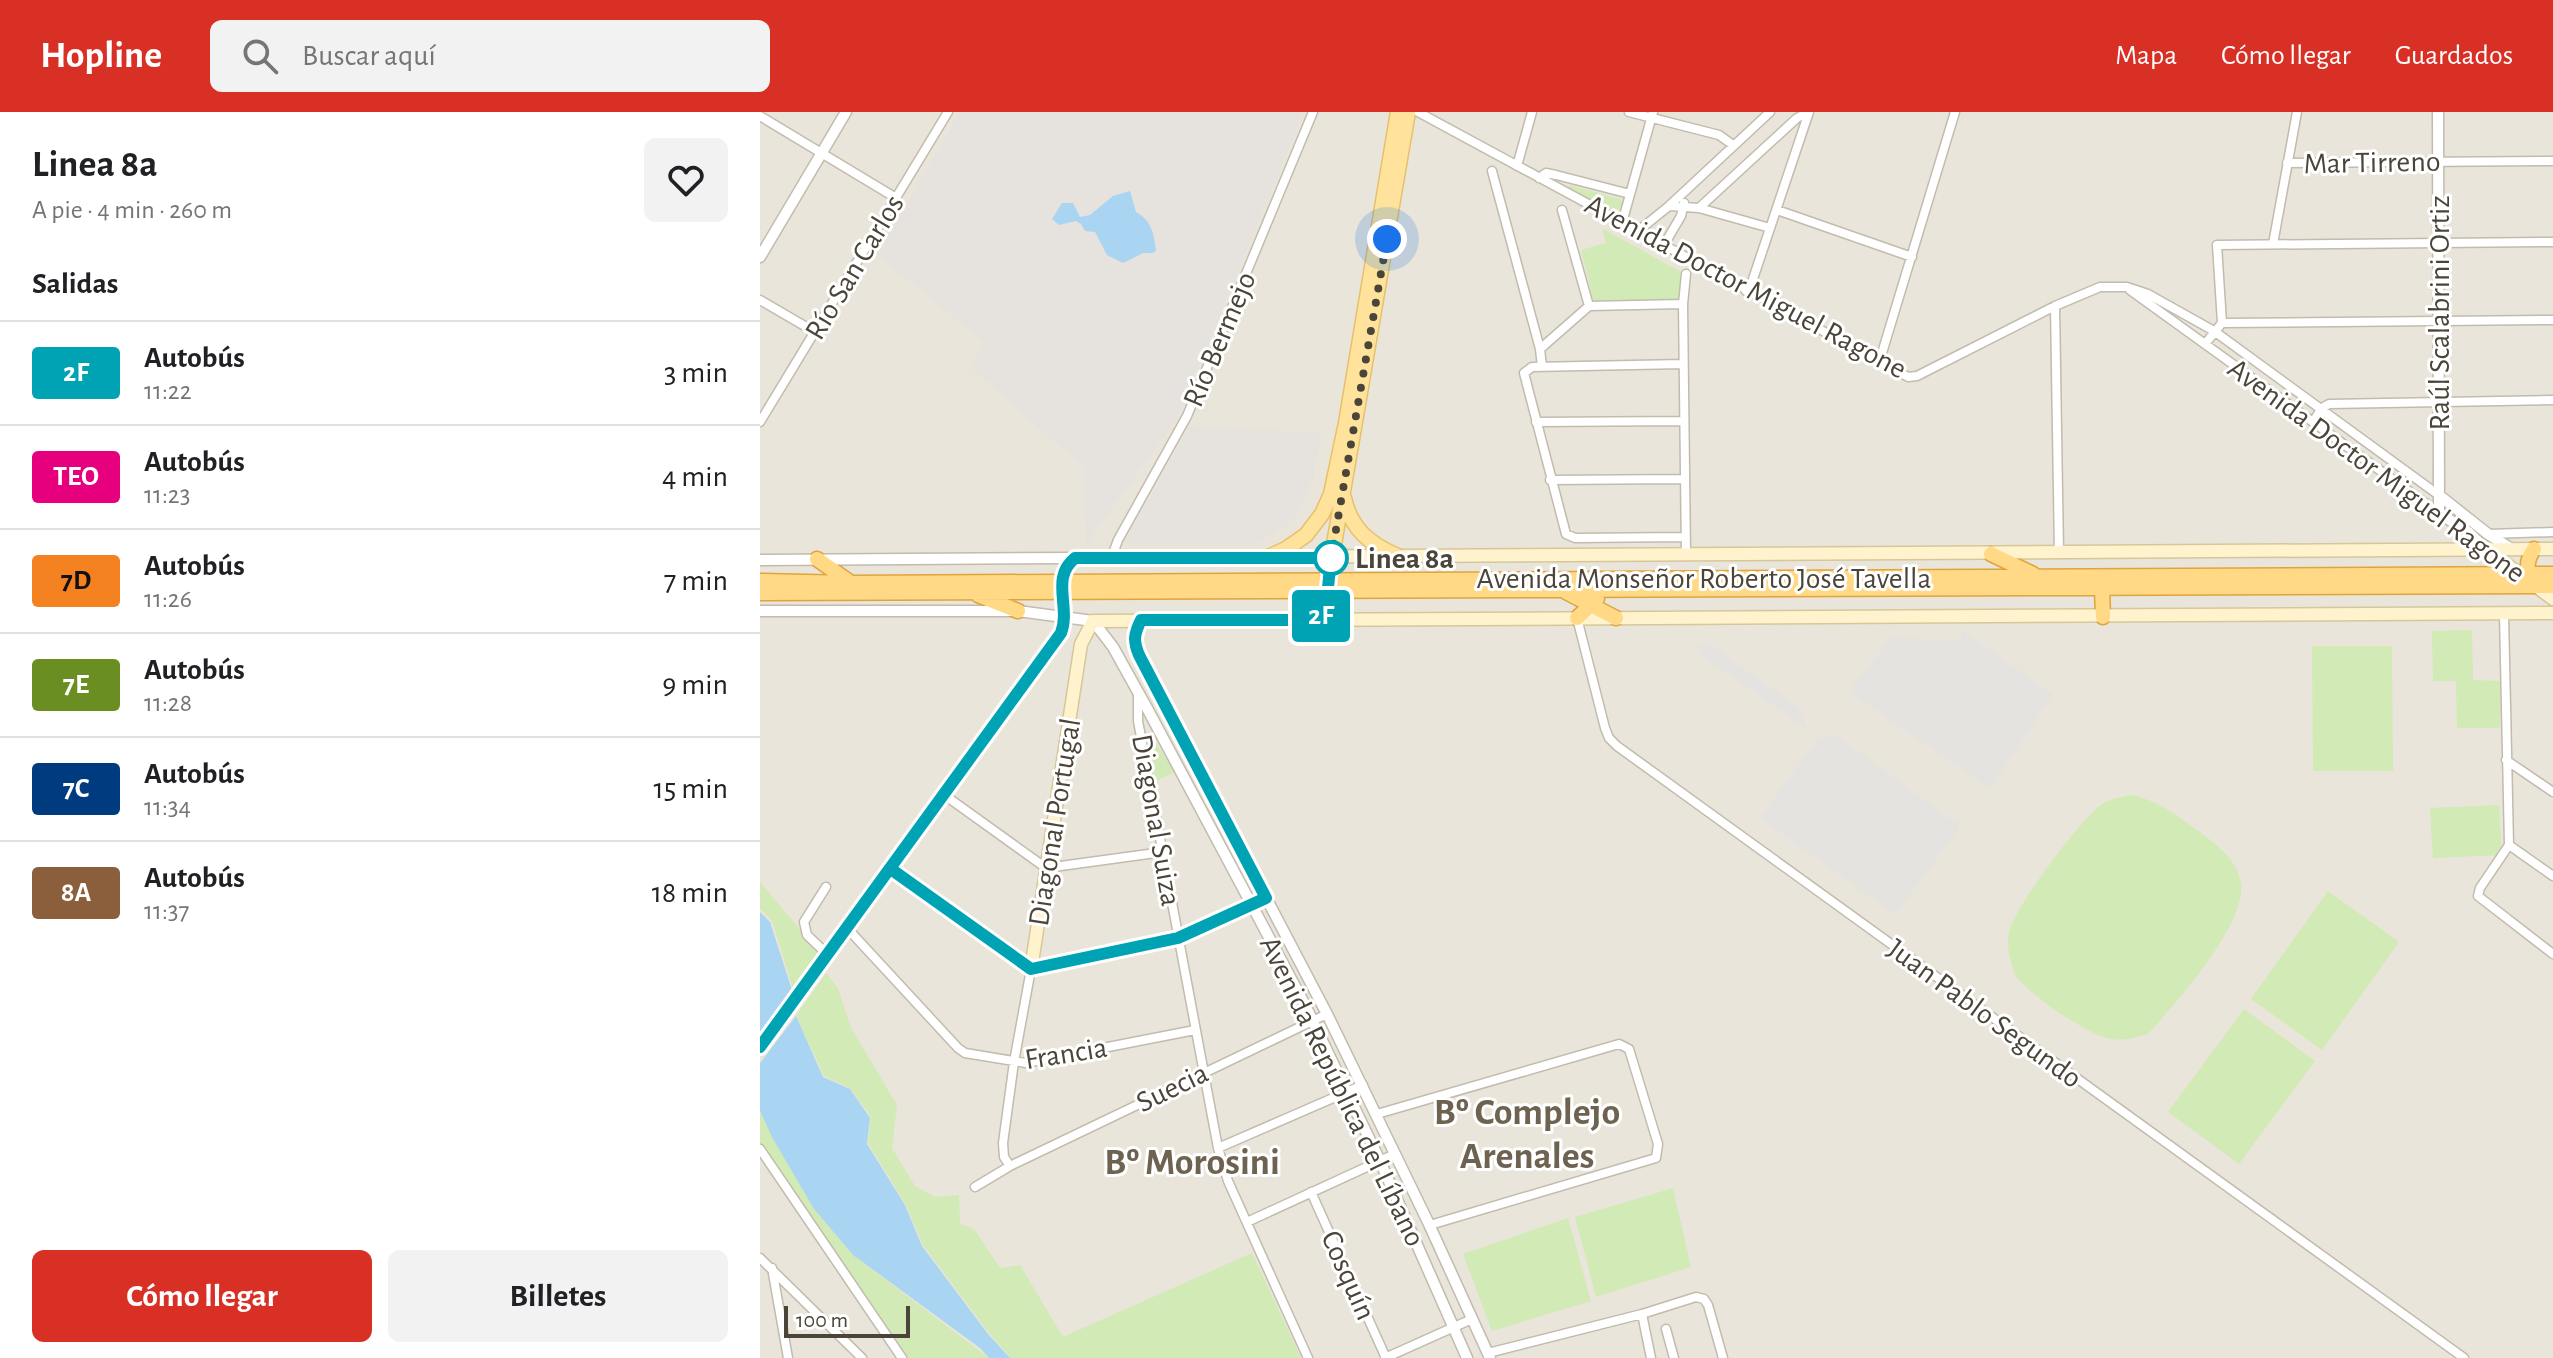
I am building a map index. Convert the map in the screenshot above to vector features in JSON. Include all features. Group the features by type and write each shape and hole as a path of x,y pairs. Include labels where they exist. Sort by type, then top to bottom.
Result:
{"highway":[{"path":"2527,578 2528,560 2534,549"},
{"path":"1991,554 2037,576"},
{"path":"817,559 851,583"},
{"path":"810,582 845,559"},
{"name":"Avenida Monseñor Roberto José Tavella","path":"1327,586 1562,590 2102,588 2527,578 2553,574"},
{"name":"Avenida Monseñor Roberto José Tavella","path":"760,581 1327,586 2037,576 2527,578 2553,586"},
{"name":"Avenida Monseñor Roberto José Tavella","path":"760,593 970,592 1062,586"},
{"path":"2102,588 2103,617"},
{"path":"1562,590 1616,618"},
{"path":"1577,618 1604,590"},
{"path":"970,592 1018,611"}],"main road":[{"path":"1266,558 1297,543 1306,535 1322,514 1331,494 1346,423 1398,112"},
{"path":"1316,620 1324,612 1408,112"},
{"path":"1343,494 1348,515 1361,533 1381,549 1400,557"},
{"name":"Avenida Doctor Miguel Ragone","path":"2485,548 2553,599"},
{"path":"760,1047 1057,639 1065,617 1062,586 1066,565 1075,558 2553,549"},
{"path":"1093,621 2553,613"},
{"name":"Diagonal Portugal","path":"1031,969 1081,644 1093,621"},
{"path":"889,868 1031,969"}],"street":[{"path":"760,257 846,112"},
{"name":"Río San Carlos","path":"761,416 948,112"},
{"name":"Río Bermejo","path":"1111,559 1118,540 1187,416 1313,112"},
{"name":"Avenida Doctor Miguel Ragone","path":"1418,112 1902,375 1917,376 2055,306 2100,287 2122,287 2148,294 2214,331 2510,548"},
{"path":"1517,166 1532,112"},
{"path":"1629,112 1652,115 1719,135 1733,145"},
{"path":"1638,231 1770,112"},
{"path":"1699,208 1797,118 1809,112"},
{"path":"1746,291 1752,282 1809,112"},
{"path":"1879,363 1955,112"},
{"path":"2273,244 2297,112"},
{"name":"Raúl Scalabrini Ortiz","path":"2438,112 2439,513"},
{"path":"1622,223 1652,115"},
{"path":"760,116 896,198"},
{"name":"Mar Tirreno","path":"2287,163 2553,161"},
{"path":"1492,171 1540,349 1542,367"},
{"path":"1539,178 1546,173 1630,194"},
{"path":"1664,245 1684,206 1687,189"},
{"path":"1669,206 1699,208 1770,228"},
{"path":"1562,210 1589,306"},
{"path":"1777,210 1912,257"},
{"path":"2222,323 2217,245 2553,242"},
{"path":"1686,274 1683,304 1686,555"},
{"name":"Avenida Doctor Miguel Ragone","path":"2122,287 2468,532 2485,548"},
{"path":"760,300 815,332"},
{"path":"1540,349 1589,306 1683,304"},
{"path":"2055,306 2059,553"},
{"path":"2205,344 2222,323 2553,320"},
{"path":"1683,364 1542,367 1524,370 1524,382 1564,530 1570,537 1685,537"},
{"path":"2313,422 2322,408 2329,404 2553,400"},
{"path":"1536,422 1684,421"},
{"path":"1550,480 1685,479"},
{"path":"2488,534 2553,532"},
{"path":"760,560 1075,558"},
{"path":"760,611 1018,611 1093,621"},
{"path":"2504,614 2509,845 2480,888 2478,896 2553,954"},
{"name":"Juan Pablo Segundo","path":"1577,618 1605,728 1617,746 2464,1358"},
{"name":"Avenida República del Líbano","path":"1141,620 1134,643 1139,655 1363,1085 1489,1356"},
{"name":"Avenida República del Líbano","path":"1093,621 1113,647 1253,904 1380,1161 1467,1358"},
{"name":"Diagonal Suiza","path":"1138,692 1138,721 1218,1148 1228,1181 1308,1358"},
{"path":"2506,760 2553,792"},
{"path":"943,794 1046,868 1163,852"},
{"path":"2509,845 2553,876"},
{"path":"824,961 807,935 804,922 826,887"},
{"path":"1031,969 1178,938 1266,898"},
{"name":"Francia","path":"847,928 965,1053 1026,1063 1195,1030"},
{"name":"Diagonal Portugal","path":"1010,1166 1004,1157 1003,1143 1031,969"},
{"name":"Suecia","path":"975,1187 1010,1166 1327,1014"},
{"path":"1377,1114 1619,1044 1629,1049 1658,1144 1656,1158 1430,1225"},
{"path":"1218,1148 1363,1085"},
{"path":"760,1149 902,1358"},
{"path":"1247,1222 1395,1154"},
{"name":"Cosquín","path":"1311,1192 1386,1358"},
{"path":"760,1258 862,1358"},
{"path":"772,1268 788,1358"},
{"path":"1489,1356 1696,1297 1704,1299 1723,1358"},
{"path":"1642,1314 1651,1358"},
{"path":"1386,1358 1472,1319"},
{"path":"1666,1329 1674,1358"}],"shaded area":[{"path":"760,112 2553,112 2553,1358 760,1358"},
{"path":"960,112 1304,112 1177,419 1086,544 1083,467 969,366 986,344 877,254"},
{"path":"1190,426 1321,433 1313,478 1300,511 1286,526 1258,543 1124,543"},
{"path":"1964,631 2053,695 1990,789 1849,692 1890,638 1959,640"},
{"path":"1711,645 1802,710 1806,728 1701,656 1697,647"},
{"path":"1819,737 1839,737 1960,826 1896,915 1759,818"}],"green space":[{"path":"1569,185 1620,199 1623,203 1617,214 1569,188"},
{"path":"1602,228 1681,272 1678,302 1598,302 1593,299 1581,250 1606,243"},
{"path":"2472,630 2473,680 2500,681 2500,728 2457,728 2456,681 2433,681 2432,631"},
{"path":"2312,646 2392,646 2393,771 2313,771"},
{"path":"1147,730 1175,772 1156,781"},
{"path":"2131,795 2168,810 2219,847 2238,871 2241,896 2223,938 2175,1003 2148,1034 2117,1039 2102,1036 2077,1024 2027,988 2014,971 2008,938 2022,905 2079,827 2102,804"},
{"path":"2499,805 2502,855 2433,858 2430,808"},
{"path":"760,882 819,952 793,989 772,921 760,908"},
{"path":"2328,891 2399,942 2322,1050 2251,999"},
{"path":"826,973 838,988 851,1028 897,1105 892,1148 915,1186 935,1197 959,1195 960,1224 974,1229 1000,1268 1020,1265 1063,1337 1252,1253 1301,1358 1011,1358 923,1245 906,1205 868,1143 871,1117 850,1088 824,1076 796,1016"},
{"path":"2244,1009 2315,1061 2239,1164 2168,1112"},
{"path":"760,1112 814,1209 853,1255 989,1358 908,1358 760,1145"},
{"path":"1673,1188 1691,1267 1596,1297 1575,1217"},
{"path":"1568,1218 1591,1301 1492,1331 1463,1254"}],"water":[{"path":"1130,191 1136,212 1151,228 1156,251 1152,253 1143,253 1123,263 1107,255 1095,232 1085,231 1076,221 1059,225 1052,219 1062,203 1073,203 1080,217 1090,215 1113,196"},
{"path":"760,912 770,922 792,990 760,1033"},
{"path":"796,1016 823,1077 850,1089 870,1118 867,1144 905,1205 922,1246 988,1334 1010,1358 989,1358 980,1348 853,1255 814,1209 760,1111 760,1063"}],"bus line":[{"name":"2F","path":"760,1047 1061,633 1065,617 1062,573 1066,565 1075,558 1331,558 1326,607 1316,620 1141,620 1135,632 1134,643 1139,655 1266,898 1178,938 1031,969 895,872"}],"place":[{"name":"Linea 8a","path":"1331,558"}],"district":[{"name":"Bº Complejo Arenales","path":"1527,1133"},
{"name":"Bº Morosini","path":"1192,1161"}],"route":[{"path":"1331,558 1387,239"}]}
